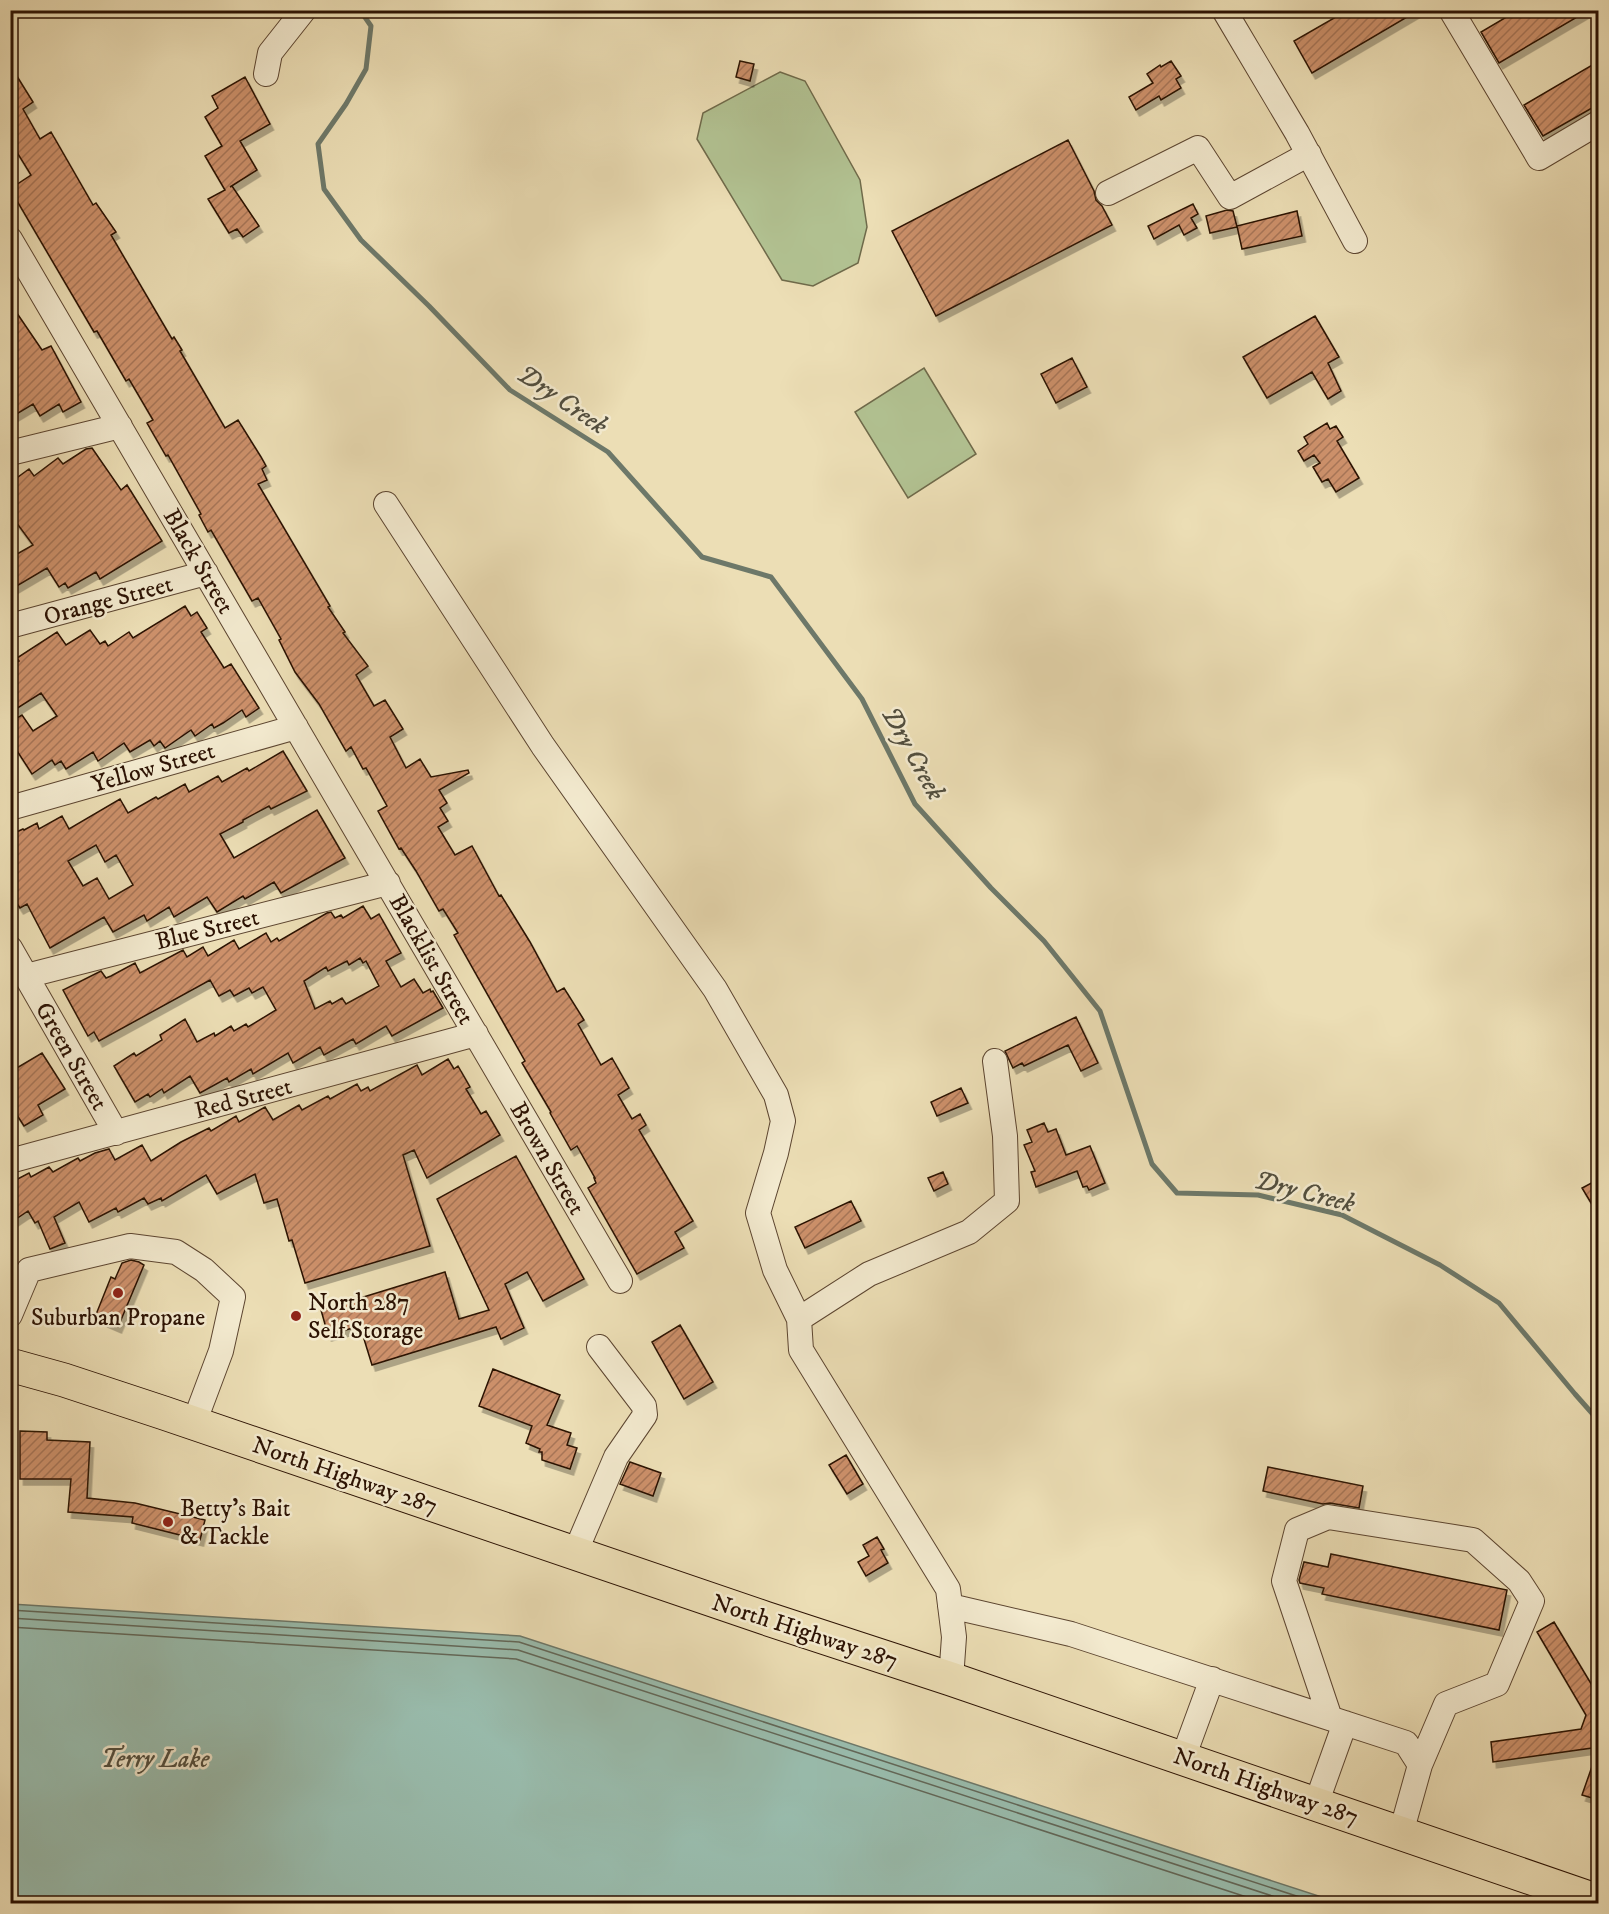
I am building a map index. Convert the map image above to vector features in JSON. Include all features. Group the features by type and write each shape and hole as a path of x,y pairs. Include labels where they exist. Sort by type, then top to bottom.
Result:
{"highway":[{"name":"North Highway 287","path":"10,1365 64,1380 194,1423 1599,1901"}],"street":[{"path":"266,74 270,53 304,10"},
{"path":"1224,10 1309,154 1355,241"},
{"path":"1450,10 1539,158 1599,123"},
{"path":"1108,193 1198,148 1230,197 1309,154"},
{"name":"Black Street","path":"10,239 20,274 120,426 388,883"},
{"path":"10,453 120,426"},
{"path":"386,504 543,746 715,989 776,1095 783,1121 758,1213 775,1270 799,1319 801,1350 948,1589 954,1636 951,1679"},
{"name":"Orange Street","path":"10,626 206,573"},
{"name":"Yellow Street","path":"10,808 296,727"},
{"name":"Blue Street","path":"26,975 388,883"},
{"name":"Blacklist Street","path":"388,883 476,1034"},
{"name":"Green Street","path":"10,948 116,1133"},
{"name":"Red Street","path":"10,1161 476,1034"},
{"name":"Brown Street","path":"476,1034 620,1281"},
{"path":"799,1319 869,1274 969,1232 1007,1201 1005,1136 995,1061"},
{"path":"10,1315 29,1270 130,1246 176,1252 204,1270 233,1297 221,1352 194,1423"},
{"path":"575,1553 616,1457 645,1415 645,1406 599,1347"},
{"path":"1316,1804 1338,1721 1284,1581 1297,1530 1328,1517 1473,1540 1519,1581 1532,1601 1497,1684 1446,1704 1420,1766 1401,1833"},
{"path":"950,1606 1071,1634 1406,1743 1420,1766"},
{"path":"1183,1758 1212,1679"}],"green space":[{"path":"780,72 805,81 860,180 867,227 858,263 813,286 782,280 697,139 703,113"},
{"path":"924,368 976,454 908,498 855,412"}],"water":[{"name":"Terry Lake","path":"11,1604 520,1636 1340,1903 11,1903"}],"building":[{"path":"1348,10 1419,10 1312,73 1294,41"},
{"path":"1507,10 1589,10 1499,63 1481,32 1510,15"},
{"path":"740,61 754,64 750,81 736,77"},
{"path":"1171,61 1181,76 1176,79 1181,88 1161,100 1159,96 1136,110 1129,97 1153,83 1147,74"},
{"path":"1599,61 1599,104 1543,136 1524,105"},
{"path":"10,65 33,102 23,109 40,139 51,132 93,205 96,203 116,232 111,235 172,339 174,337 182,350 180,351 225,428 238,420 261,457 266,466 262,469 267,480 258,484 330,606 328,607 345,632 343,633 368,666 356,675 374,706 385,700 403,729 390,737 406,768 420,759 431,777 468,770 469,773 439,790 447,803 440,808 448,821 438,827 455,855 472,846 499,896 501,895 530,942 557,992 564,988 584,1020 578,1024 601,1065 612,1058 629,1088 618,1095 632,1119 640,1114 646,1125 639,1130 693,1221 675,1232 684,1248 637,1274 588,1188 596,1183 595,1178 577,1146 571,1150 522,1063 525,1061 454,935 458,933 443,909 439,911 416,871 401,848 399,849 378,811 387,806 366,768 363,769 351,747 346,751 319,704 295,672 279,640 281,639 258,598 252,601 211,530 208,532 199,515 201,514 168,455 166,456 147,423 153,420 129,379 126,381 97,331 94,332 10,189 31,175 15,149 10,152"},
{"path":"245,77 270,124 240,141 257,170 230,187 232,186 259,226 243,237 237,229 229,233 208,199 225,190 205,156 222,146 205,117 218,108 212,96"},
{"path":"1068,140 1094,191 1096,200 1102,206 1112,225 936,316 892,231"},
{"path":"1193,204 1198,214 1191,218 1197,228 1184,235 1179,225 1154,239 1148,226"},
{"path":"1227,210 1233,211 1237,227 1210,233 1206,216"},
{"path":"1297,211 1302,236 1242,249 1237,226"},
{"path":"10,303 42,350 51,346 81,402 63,412 59,404 40,416 33,404 10,418"},
{"path":"1315,316 1339,357 1328,363 1341,391 1328,399 1312,372 1267,398 1243,357"},
{"path":"1072,358 1087,387 1056,403 1041,374"},
{"path":"1327,423 1330,429 1336,426 1343,437 1337,441 1359,478 1336,492 1328,479 1322,482 1313,467 1320,463 1314,455 1304,461 1298,451 1308,444 1304,437"},
{"path":"92,448 121,490 127,485 162,541 100,579 96,572 68,588 65,583 59,587 47,568 10,590 10,558 33,545 10,514 10,483 29,469 34,476 58,458 63,464 86,449"},
{"path":"185,606 191,616 197,612 207,628 201,632 224,668 231,664 259,708 246,717 242,710 214,728 212,724 195,736 191,730 165,748 160,741 154,746 150,740 130,752 124,743 98,761 93,752 66,769 61,761 55,765 52,760 32,774 10,740 10,722 22,715 33,731 57,716 41,693 16,709 10,701 10,667 19,661 17,658 57,632 66,645 90,630 100,644 105,641 108,646 129,632 133,638"},
{"path":"283,751 307,791 271,809 269,806 220,834 234,858 317,810 345,858 281,893 274,882 245,899 243,896 217,912 207,897 174,917 169,907 147,921 144,915 113,932 104,917 50,948 27,904 20,908 10,893 10,835 37,823 39,829 62,816 69,829 120,799 128,813 185,784 189,792 218,776 222,782 247,768 249,771","holes":["96,845 105,862 116,855 133,885 109,899 97,878 83,886 68,861"]},
{"path":"363,906 371,919 379,914 401,953 386,961 401,987 414,979 423,993 430,989 431,992 433,991 443,1008 392,1036 386,1026 356,1044 353,1039 324,1055 320,1047 293,1063 288,1053 253,1074 251,1069 229,1082 227,1078 200,1093 190,1076 164,1093 162,1089 150,1097 148,1094 135,1102 114,1066 134,1053 136,1056 162,1040 160,1035 185,1019 197,1042 214,1033 215,1036 231,1026 234,1031 246,1024 248,1027 276,1010 263,987 252,993 249,988 234,996 230,990 219,996 210,980 99,1041 94,1032 88,1036 63,990 101,971 106,978 135,963 140,973 183,950 187,957 203,947 208,956 234,940 239,949 266,933 271,942 277,938 279,941 327,913 331,912 335,918 341,915 343,918","holes":["360,958 363,963 366,961 379,986 346,1004 342,998 315,1009 304,981 326,967 328,971 347,961 349,965"]},
{"path":"1076,1017 1098,1063 1081,1071 1068,1045 1024,1066 1022,1063 1013,1068 1005,1051"},
{"path":"42,1053 65,1089 38,1105 43,1115 24,1126 15,1112 10,1114 10,1072"},
{"path":"448,1059 454,1069 458,1066 470,1087 466,1089 481,1114 486,1111 500,1135 427,1178 414,1150 403,1155 430,1246 305,1283 292,1240 289,1241 277,1199 264,1203 255,1174 217,1194 206,1175 162,1201 161,1198 148,1204 144,1198 118,1212 116,1208 89,1222 79,1202 54,1217 65,1243 50,1249 38,1221 35,1223 28,1211 10,1223 10,1183 29,1173 31,1177 49,1167 53,1172 78,1158 80,1161 109,1149 115,1160 142,1145 151,1161 181,1142 209,1128 211,1131 236,1116 239,1122 265,1107 273,1120 299,1105 302,1110 328,1096 330,1099 357,1084 361,1091 368,1087 370,1091 417,1065 422,1075"},
{"path":"961,1088 968,1103 937,1116 931,1102"},
{"path":"1044,1123 1048,1132 1056,1129 1066,1155 1090,1146 1105,1183 1089,1190 1087,1186 1083,1187 1077,1171 1036,1187 1031,1172 1035,1171 1024,1145 1032,1142 1027,1130"},
{"path":"516,1156 584,1279 543,1301 527,1272 505,1284 524,1328 501,1339 496,1327 372,1365 360,1326 328,1335 321,1310 445,1272 459,1319 489,1310 437,1199"},
{"path":"943,1172 948,1184 934,1191 928,1178"},
{"path":"1599,1179 1599,1216 1582,1188"},
{"path":"851,1201 861,1221 805,1248 795,1227"},
{"name":"Suburban Propane","path":"131,1260 144,1265 118,1327 95,1317 111,1277 115,1279 122,1263"},
{"path":"680,1325 713,1382 684,1399 652,1342"},
{"path":"493,1369 560,1395 547,1425 571,1433 567,1445 577,1448 570,1469 542,1460 540,1449 526,1443 532,1426 479,1406"},
{"path":"20,1431 47,1432 47,1440 90,1442 87,1498 135,1503 205,1520 200,1540 132,1523 133,1517 68,1512 71,1479 20,1479"},
{"path":"846,1455 863,1484 847,1494 829,1465"},
{"path":"630,1462 661,1473 653,1496 620,1484"},
{"path":"1268,1467 1363,1486 1359,1508 1323,1504 1263,1491"},
{"path":"877,1537 888,1563 866,1576 858,1562 869,1556 863,1545"},
{"path":"1331,1554 1507,1590 1499,1630 1322,1594 1324,1588 1300,1583 1304,1562 1328,1567"},
{"path":"1554,1622 1596,1692 1599,1687 1599,1736 1597,1734 1592,1748 1493,1762 1491,1742 1581,1729 1586,1715 1537,1632"},
{"path":"1596,1755 1599,1755 1599,1800 1582,1795"}],"waterway":[{"name":"Dry Creek","path":"360,10 371,26 366,69 346,104 318,144 324,189 361,240 510,390 608,452 702,557 771,577 862,699 915,804 991,888 1044,941 1100,1011 1152,1164 1177,1193 1258,1195 1342,1215 1440,1265 1499,1303 1598,1420"}],"place":[{"name":"Suburban Propane","path":"118,1293"},
{"name":"North 287 Self Storage","path":"296,1316"},
{"name":"Betty's Bait & Tackle","path":"168,1522"}]}
